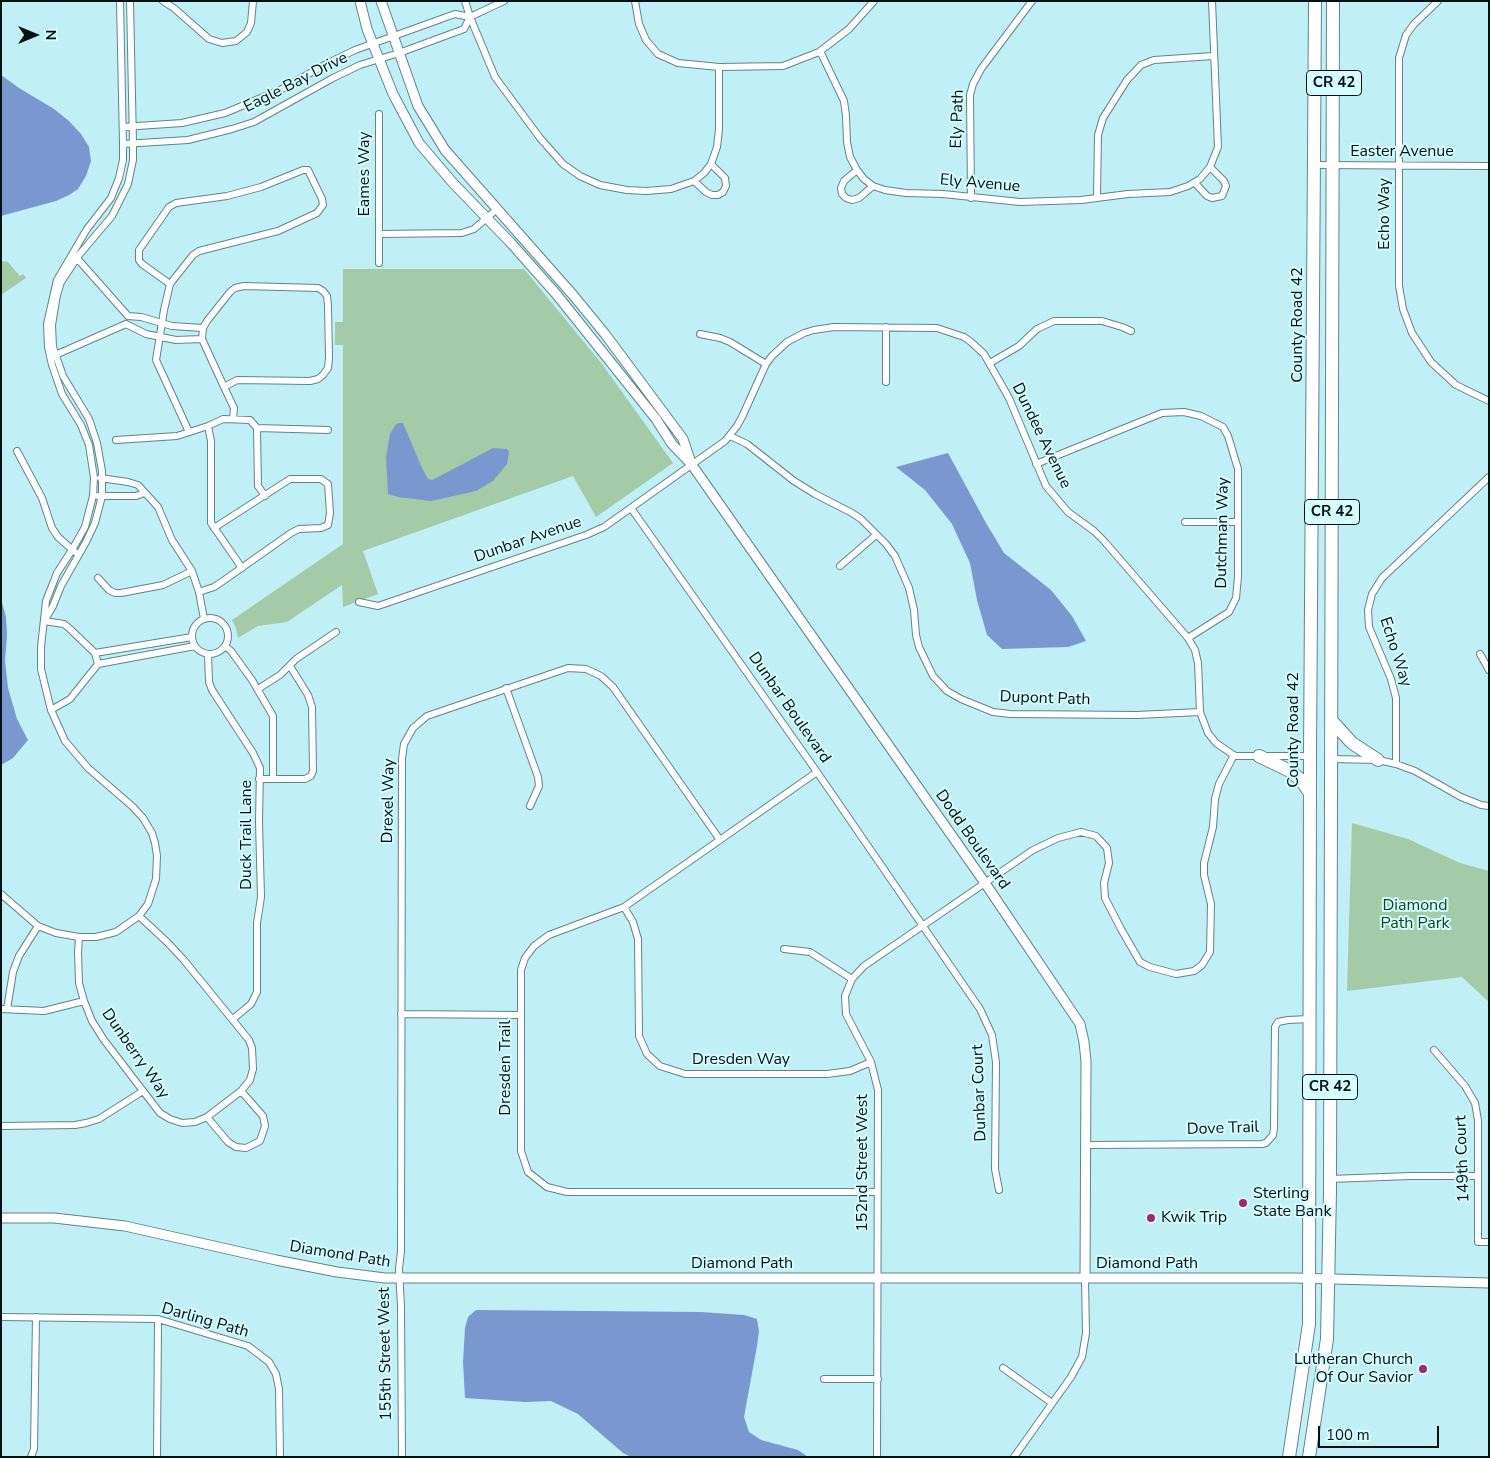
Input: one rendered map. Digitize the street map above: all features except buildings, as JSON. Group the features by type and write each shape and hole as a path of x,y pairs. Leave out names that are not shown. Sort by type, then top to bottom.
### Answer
{"highway":[{"name":"County Road 42","path":"1289,1457 1309,1324 1310,756 1315,1"},
{"name":"CR 42","path":"1310,1457 1327,1339 1330,1179 1333,1"},
{"path":"1331,720 1352,743 1378,760"},
{"path":"1311,728 1331,759"},
{"path":"1259,756 1290,771 1301,780 1310,794"},
{"path":"1310,756 1331,783"}],"street":[{"path":"75,256 87,229 111,198 119,178 123,160 120,1"},
{"path":"45,620 95,523 102,496 102,478 97,443 88,418 63,376 47,340 48,312 57,280 75,256 112,216 120,204 131,173 133,127 130,1"},
{"path":"163,1 209,39 222,44 236,41 247,32 251,23 253,1"},
{"path":"360,1 366,29 378,59 393,94 419,143 453,183 557,294 656,419 672,444 692,465"},
{"path":"381,1 418,106 445,150 573,294 682,439 692,465"},
{"path":"465,1 495,76 540,138 563,164 580,176 600,185 627,190 672,189 694,181 704,174 711,164 717,147 719,130 718,67"},
{"name":"Eagle Bay Drive","path":"123,127 182,122 226,113 280,90 328,62 355,50 456,14 470,17 504,1"},
{"path":"635,1 639,24 646,40 658,54 678,63 718,67 783,66 820,51 849,29 874,1"},
{"name":"Ely Path","path":"970,198 970,95 972,84 980,69 1032,1"},
{"path":"1097,198 1098,135 1103,118 1127,80 1141,65 1154,60 1213,56 1212,1"},
{"name":"Echo Way","path":"1438,1 1414,24 1406,35 1399,58 1399,286 1403,309 1412,333 1431,362 1456,385 1489,401"},
{"name":"Eagle Bay Drive","path":"123,144 188,140 245,125 286,106 333,78 378,59 399,54 464,29 470,17"},
{"name":"Ely Avenue","path":"820,51 844,101 846,142 850,157 856,170 873,186 906,193 1043,202 1170,192 1195,183 1210,167 1217,152 1218,122 1213,56"},
{"name":"Eames Way","path":"379,114 379,263"},
{"path":"694,181 712,195 718,195 723,192 726,186 725,178 711,164"},
{"name":"Easter Avenue","path":"1315,165 1489,166"},
{"path":"1195,183 1212,198 1222,196 1226,186 1224,181 1210,167"},
{"path":"170,284 146,268 139,260 138,255 147,237 169,206 176,203 227,196 261,186 303,170 308,170 322,198 323,205 317,213 278,231 199,251 192,255 170,284 156,360 190,432"},
{"path":"856,170 844,181 841,188 842,194 846,198 852,200 859,198 873,186"},
{"path":"111,198 120,204"},
{"name":"Eames Way","path":"379,234 456,234 474,229 497,210"},
{"path":"75,256 128,316 141,317 172,326 203,328"},
{"path":"224,387 237,380 310,381 318,379 323,375 328,368 327,296 323,291 318,288 244,286 235,288 221,302 203,328 202,339 224,387 234,408 233,419"},
{"path":"126,324 128,316"},
{"path":"990,363 1019,346 1037,329 1054,321 1102,321 1131,331"},
{"path":"53,356 126,324"},
{"path":"126,324 136,330 160,337 176,340 202,339"},
{"path":"886,327 886,382"},
{"name":"Dundee Avenue","path":"692,465 730,436 742,417 766,364 787,342 804,333 834,328 928,327 947,330 972,342 990,363 1008,398 1046,486 1068,512 1094,531 1104,541 1188,638 1195,650 1198,662 1200,712 1208,733 1216,743 1234,755"},
{"path":"700,334 730,342 766,364"},
{"path":"1,894 38,926 56,933 79,937 96,937 116,932 139,916 148,904 156,879 156,843 152,834 143,818 133,807 88,768 65,741 51,710 41,669 41,647 46,601 57,573 85,527 93,496 94,478 89,445 80,423 62,394 53,356"},
{"name":"Dutchman Way","path":"1036,464 1162,413 1184,412 1201,416 1223,427 1228,436 1238,469 1238,577 1236,598 1229,612 1188,638"},
{"path":"80,423 88,418"},
{"path":"116,440 164,438 190,432 223,419 250,420 257,428 258,486 266,496"},
{"path":"208,426 211,442 211,523 242,568"},
{"path":"257,428 328,430"},
{"name":"Dupont Path","path":"730,436 747,444 794,481 861,519 895,556 903,574 914,610 919,647 933,676 947,691 961,699 994,712 1010,714 1200,712"},
{"path":"17,451 42,498 52,528 58,537 79,555"},
{"name":"Dunbar Avenue","path":"359,602 378,606 577,539 604,527 692,465"},
{"name":"Dodd Boulevard","path":"692,465 985,883 1080,1024 1086,1061 1086,1279"},
{"path":"94,478 138,485 158,507 169,535 192,570 199,592 204,619"},
{"name":"Echo Way","path":"1396,764 1396,698 1391,679 1369,627 1368,610 1372,594 1382,578 1489,478"},
{"path":"199,592 214,587 291,533 299,529 325,527 330,522 330,492 328,484 321,479 290,480 214,528"},
{"path":"93,496 136,496 144,493"},
{"name":"Dunbar Boulevard","path":"632,508 924,925"},
{"path":"1185,522 1237,522"},
{"path":"840,566 876,535"},
{"path":"98,578 109,590 121,593 164,585 192,570"},
{"path":"204,619 215,619 226,627 228,634 225,646 218,653 208,654 198,650 195,646 192,637 194,628 204,619"},
{"path":"45,620 64,624 95,653 98,664"},
{"path":"258,689 280,675 296,658 336,632"},
{"path":"95,653 192,637"},
{"path":"51,710 70,699 98,664 195,646"},
{"path":"225,646 231,651 258,689 273,716 273,778"},
{"name":"Duck Trail Lane","path":"208,654 209,682 212,690 260,768 261,897 257,923 257,992 252,1004 233,1020"},
{"path":"1480,654 1489,670"},
{"path":"259,779 306,779 311,776 314,765 312,707 308,695 290,666"},
{"name":"Drexel Way","path":"401,1251 402,758 404,744 413,728 428,716 506,688 568,668 586,669 601,676 613,687 720,840"},
{"path":"506,688 538,777 539,786 530,806"},
{"path":"784,949 810,952 852,979 864,966 1045,843 1074,832 1089,833 1096,836 1106,848 1109,863 1104,883 1105,898 1140,962 1150,967 1176,974 1194,971 1202,965 1210,952 1212,909 1204,875 1204,863 1213,827 1215,799 1219,784 1234,755 1310,756"},
{"path":"1331,759 1378,760 1396,764 1415,771 1461,797 1489,806"},
{"name":"Dresden Trail","path":"817,772 624,907 549,935 534,946 525,958 521,970 521,1151 528,1172 547,1187 567,1192 877,1192"},
{"name":"Dresden Way","path":"624,907 634,922 638,938 639,1036 647,1054 660,1066 685,1074 827,1074 850,1070 872,1062"},
{"name":"Dunberry Way","path":"79,937 79,983 92,1021 104,1040 160,1113 182,1123 195,1122 207,1117 241,1091 250,1080 254,1059 249,1040 172,948 139,916"},
{"name":"Dunbar Court","path":"924,925 980,1009 992,1035 996,1062 996,1169 999,1190"},
{"path":"38,926 27,942 16,964 4,1009 44,1011 84,1002"},
{"name":"152nd Street West","path":"852,979 845,996 846,1014 872,1062 878,1090 877,1457"},
{"path":"401,1014 520,1014"},
{"name":"Dove Trail","path":"1086,1145 1266,1143 1273,1135 1274,1128 1275,1027 1278,1022 1309,1019"},
{"name":"149th Court","path":"1434,1050 1465,1086 1474,1103 1478,1120 1478,1242 1489,1242"},
{"path":"1,1126 74,1125 86,1123 99,1119 143,1091"},
{"path":"207,1117 228,1142 236,1147 246,1148 260,1141 265,1126 263,1116 241,1091"},
{"path":"1330,1179 1478,1176"},
{"name":"Diamond Path","path":"1,1218 54,1218 124,1226 328,1271 400,1279 1309,1278 1489,1283"},
{"name":"155th Street West","path":"401,1251 402,1457"},
{"path":"1014,1457 1071,1378 1082,1356 1086,1333 1086,1279"},
{"name":"Darling Path","path":"1,1317 158,1319 248,1346 269,1362 276,1374 279,1389 280,1457"},
{"path":"31,1457 34,1449 36,1317"},
{"path":"157,1457 158,1319"},
{"path":"1003,1368 1052,1403"},
{"path":"824,1379 878,1379"}],"green space":[{"path":"1,261 8,262 20,276 23,274 26,278 1,295"},
{"path":"343,269 524,269 602,364 673,463 596,517 573,476 363,551 378,594 343,607 342,585 287,622 258,626 238,638 232,620 343,544 343,345 335,345 335,322 343,322"},
{"name":"Diamond Path Park","path":"1352,823 1408,839 1460,863 1489,871 1489,1002 1462,977 1347,991"}],"water":[{"path":"1,75 54,109 69,121 81,134 89,147 91,161 86,176 78,189 69,195 56,201 1,216"},
{"path":"403,423 428,479 432,480 493,448 507,449 509,452 507,464 493,481 476,491 431,501 388,494 386,457 390,434 396,424"},
{"path":"948,453 1004,553 1051,590 1072,616 1086,641 1068,647 1002,649 987,635 977,600 970,563 952,524 925,490 896,467"},
{"path":"1,599 6,617 5,661 8,688 17,719 28,740 13,758 1,765"},
{"path":"476,1310 701,1312 744,1315 757,1319 759,1331 744,1417 749,1432 761,1440 798,1450 808,1457 631,1457 623,1453 578,1414 551,1401 525,1402 465,1398 463,1362 465,1328 468,1317"}],"place":[{"name":"Sterling State Bank","path":"1243,1203"},
{"name":"Kwik Trip","path":"1151,1218"},
{"name":"Lutheran Church Of Our Savior","path":"1423,1369"}]}
